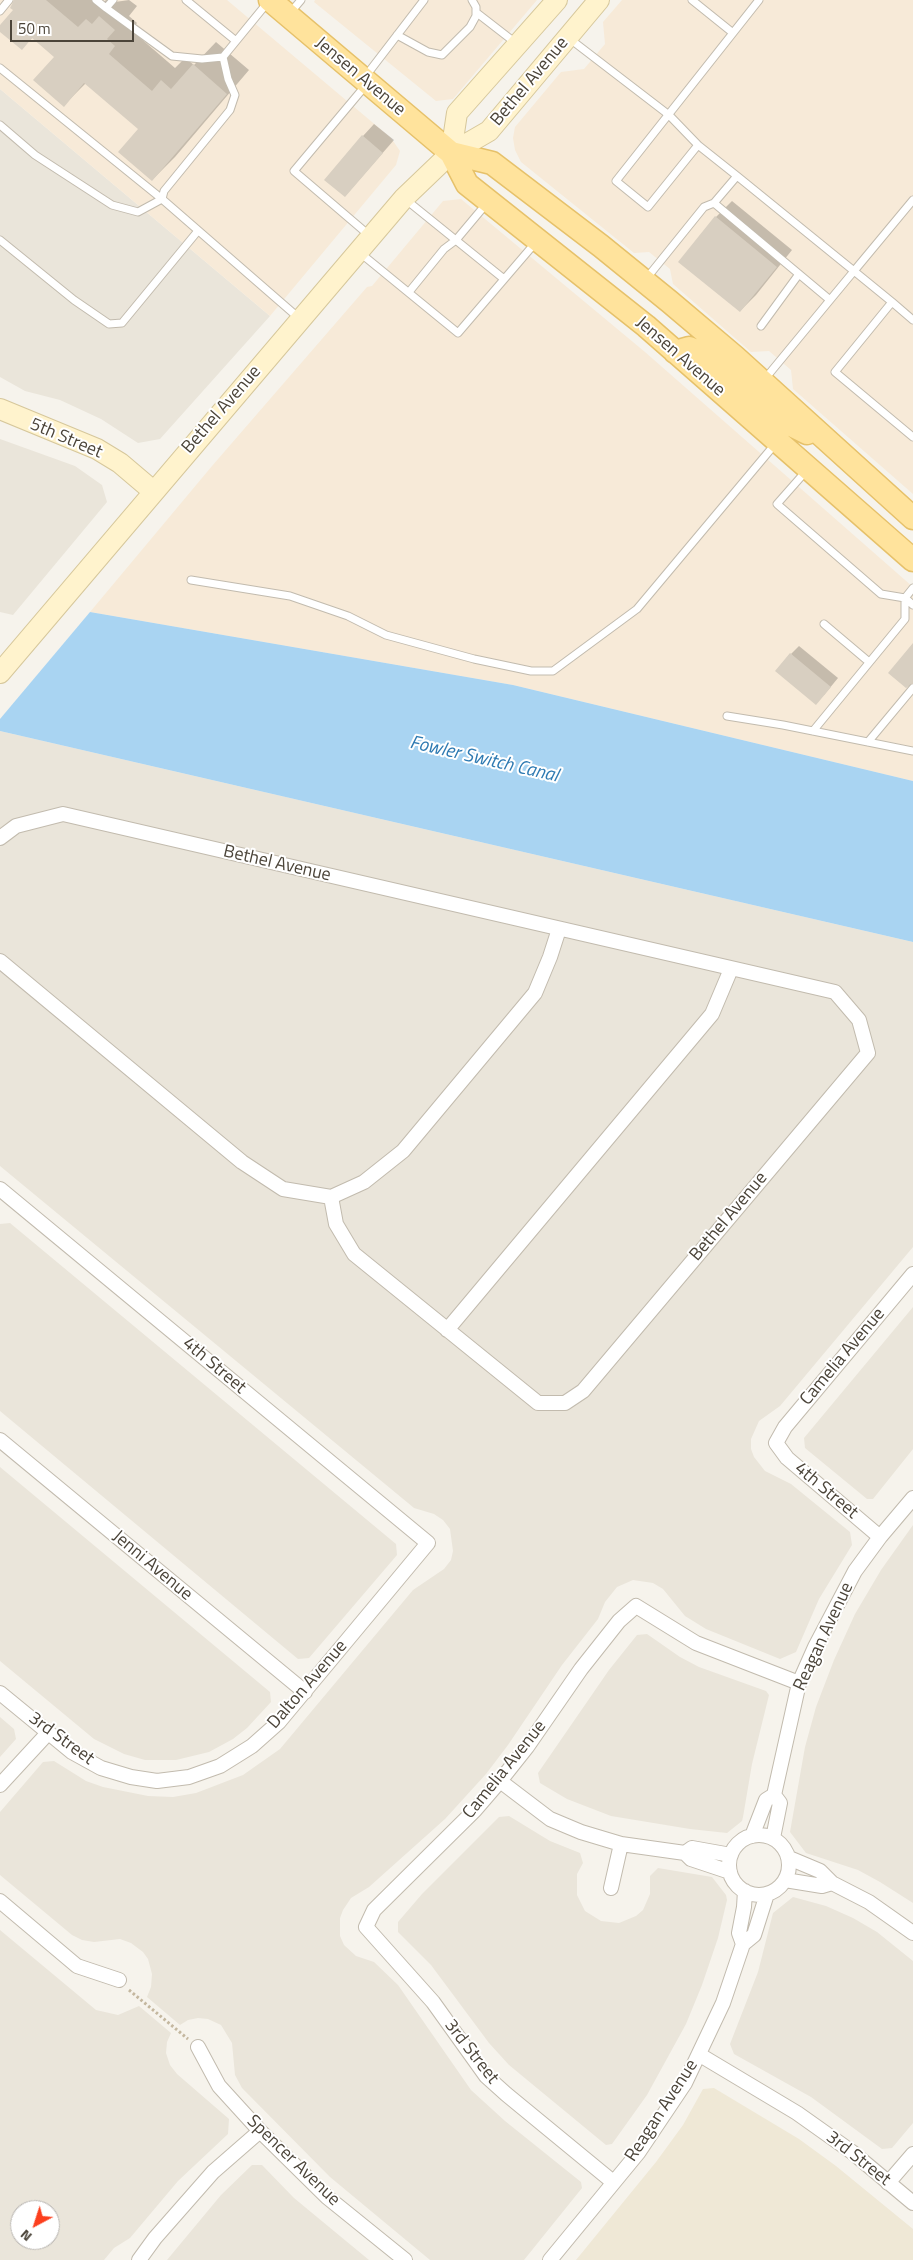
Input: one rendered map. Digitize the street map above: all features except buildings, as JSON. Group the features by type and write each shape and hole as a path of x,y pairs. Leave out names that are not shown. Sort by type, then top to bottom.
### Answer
{"main road":[{"name":"Jensen Avenue","path":"270,0 295,8 366,82 451,153 467,184 646,326 913,560"},
{"name":"Bethel Avenue","path":"451,153 457,113 557,0"},
{"name":"Bethel Avenue","path":"0,673 404,198 451,153 489,131 599,0"},
{"name":"Jensen Avenue","path":"451,153 492,163 644,281 762,382 913,518"},
{"path":"676,352 689,348 698,352 777,418 801,431 826,441"},
{"name":"5th Street","path":"0,410 97,449 120,463 153,491"},
{"path":"809,468 824,466 839,475 897,527 913,538"}],"street":[{"name":"Bethel Avenue","path":"0,838 16,826 63,814 835,992 859,1020 868,1053 583,1391 565,1403 538,1403 354,1254 336,1224 332,1197"},
{"path":"0,961 242,1162 283,1189 332,1197 364,1182 403,1150 416,1136 535,994 559,929"},
{"path":"447,1330 712,1014 731,969"},
{"name":"4th Street","path":"0,1189 428,1543"},
{"name":"Camelia Avenue","path":"776,1443 785,1427 913,1274"},
{"name":"Jenni Avenue","path":"0,1440 305,1692"},
{"name":"4th Street","path":"776,1443 787,1458 880,1537"},
{"name":"Reagan Avenue","path":"752,1836 766,1800 774,1795 800,1683 846,1588 880,1537 913,1498"},
{"name":"Dalton Avenue","path":"157,1780 189,1777 220,1766 258,1740 279,1722 428,1543"},
{"name":"Camelia Avenue","path":"366,1927 374,1910 475,1810 500,1781 527,1747 581,1669 619,1621 636,1606 704,1646 800,1683"},
{"name":"3rd Street","path":"0,1693 72,1752 101,1768 131,1777 157,1780"},
{"path":"0,1785 48,1733"},
{"path":"500,1781 550,1819 581,1832 621,1844 685,1853 691,1859 730,1872"},
{"name":"Reagan Avenue","path":"773,1838 780,1804 774,1795"},
{"path":"763,1835 773,1838 785,1850 789,1858 789,1868 785,1880 775,1890 767,1894 758,1895 744,1891 736,1884 730,1872 731,1855 739,1842 752,1836 763,1835"},
{"path":"611,1888 621,1844"},
{"path":"685,1853 692,1848 731,1855"},
{"path":"789,1858 820,1871 832,1883 869,1902 913,1933"},
{"path":"785,1880 822,1886 832,1883"},
{"name":"Reagan Avenue","path":"744,1891 744,1907 738,1933 744,1944"},
{"name":"Reagan Avenue","path":"550,2260 613,2182 660,2120 685,2083 700,2055 723,2003 744,1944 754,1935 767,1894"},
{"path":"0,1901 77,1966 119,1980"},
{"name":"3rd Street","path":"366,1927 433,2002 486,2076 613,2182"},
{"name":"Spencer Avenue","path":"198,2047 220,2086 260,2131 327,2197 405,2260"},
{"name":"3rd Street","path":"700,2055 797,2113 852,2152 913,2203"},
{"path":"139,2260 155,2238 213,2172 260,2131"},
{"path":"888,2183 913,2154"}],"lane":[{"path":"0,10 9,0"},
{"path":"96,0 172,56 202,59 223,57 270,0"},
{"path":"106,8 113,0"},
{"path":"186,0 236,41"},
{"path":"424,0 397,35 366,82 294,170 408,292 458,332 538,240"},
{"path":"397,35 428,52 442,55 470,27 476,13 476,7 472,0"},
{"path":"692,0 733,33"},
{"path":"698,145 648,206 616,181 758,0"},
{"path":"476,13 517,44"},
{"path":"567,37 669,115 698,145 913,320"},
{"path":"0,125 35,155 112,205 138,212 162,199 164,190 230,110 235,96 223,57"},
{"path":"0,68 162,199 300,319"},
{"path":"644,281 704,207 714,203 737,176"},
{"path":"404,198 504,279"},
{"path":"762,382 913,200"},
{"path":"408,292 444,249 456,240 489,201"},
{"path":"714,203 830,300"},
{"path":"0,240 74,300 109,324 116,324 122,323 198,232"},
{"path":"761,326 799,274"},
{"path":"892,302 835,372 913,437"},
{"path":"191,580 290,596 348,616 386,635 474,659 531,671 552,671 636,609 778,441"},
{"path":"809,468 777,504 882,594 905,598 913,605"},
{"path":"813,731 905,619 905,598 913,588"},
{"path":"824,624 869,662"},
{"path":"868,742 913,688"},
{"path":"727,716 913,751"}],"path":[{"path":"119,1980 198,2047"}],"shaded area":[{"path":"0,0 227,0 391,138 400,151 396,165 270,316 0,89"},
{"path":"315,0 537,0 453,99 436,101 314,2"},
{"path":"622,0 913,0 913,494 793,389 791,370 769,351 751,352 673,284 670,269 649,252 634,253 521,162 515,150 513,138 515,127 561,72 584,69 605,44 603,22"},
{"path":"0,89 270,316 160,439 138,443 101,419 60,400 25,391 0,377"},
{"path":"461,199 645,352 913,587 913,781 513,685 90,612 212,466 367,287 372,286 443,201"},
{"path":"0,439 75,466 102,485 107,502 13,615 0,612"},
{"path":"0,731 913,942 913,1247 780,1406 759,1421 751,1439 751,1449 754,1457 765,1471 791,1484 850,1532 852,1545 819,1599 796,1652 780,1659 706,1629 685,1616 663,1589 653,1583 633,1580 617,1587 605,1602 598,1619 562,1665 486,1774 445,1819 369,1887 351,1898 340,1918 340,1936 344,1945 356,1956 374,1962 398,1985 471,2090 505,2121 581,2182 582,2188 524,2260 430,2260 330,2177 242,2088 235,2075 232,2043 221,2025 208,2019 198,2018 188,2020 180,2025 147,1997 151,1987 152,1974 148,1959 143,1952 131,1943 120,1939 94,1942 82,1940 72,1935 0,1875 0,1812 43,1762 54,1761 86,1781 103,1787 148,1796 173,1797 196,1793 243,1775 280,1749 413,1590 444,1569 451,1560 453,1551 450,1529 443,1520 434,1514 414,1508 0,1166"},
{"path":"10,1223 396,1544 397,1555 309,1658 298,1659 0,1411 0,1224"},
{"path":"913,1307 913,1449 873,1499 867,1499 805,1448 804,1438"},
{"path":"0,1467 270,1692 271,1702 247,1728 233,1739 209,1752 176,1760 145,1760 124,1754 94,1739 0,1661"},
{"path":"913,1525 913,1903 858,1870 806,1853 790,1832 805,1747 816,1707 834,1660 855,1614 881,1570"},
{"path":"647,1634 680,1657 699,1667 766,1691 769,1695 752,1764 742,1821 727,1833 611,1816 567,1799 540,1783 538,1773 609,1670 637,1635"},
{"path":"0,1717 14,1729 16,1739 0,1757"},
{"path":"509,1816 550,1841 580,1853 583,1863 577,1874 577,1895 585,1911 601,1921 619,1923 636,1916 643,1910 650,1894 650,1876 658,1868 712,1877 726,1895 727,1900 718,1938 686,2024 647,2095 612,2144 606,2145 509,2065 489,2043 431,1965 398,1932 398,1922 422,1894 499,1817"},
{"path":"793,1897 826,1906 853,1918 877,1932 913,1961 913,2123 892,2148 882,2149 811,2097 734,2054 730,2044 758,1972 773,1913"},
{"path":"0,1930 96,2010 118,2015 139,2006 171,2033 167,2042 166,2053 170,2065 177,2074 229,2119 228,2134 178,2181 130,2238 114,2248 104,2260 0,2260"},
{"path":"714,2088 799,2139 836,2166 913,2229 913,2260 576,2260 656,2162 683,2125 703,2089"},
{"path":"252,2165 262,2165 294,2198 369,2260 167,2260 221,2195"}],"water":[{"name":"Fowler Switch Canal","path":"90,612 513,685 913,781 913,942 0,731 0,719"}]}
